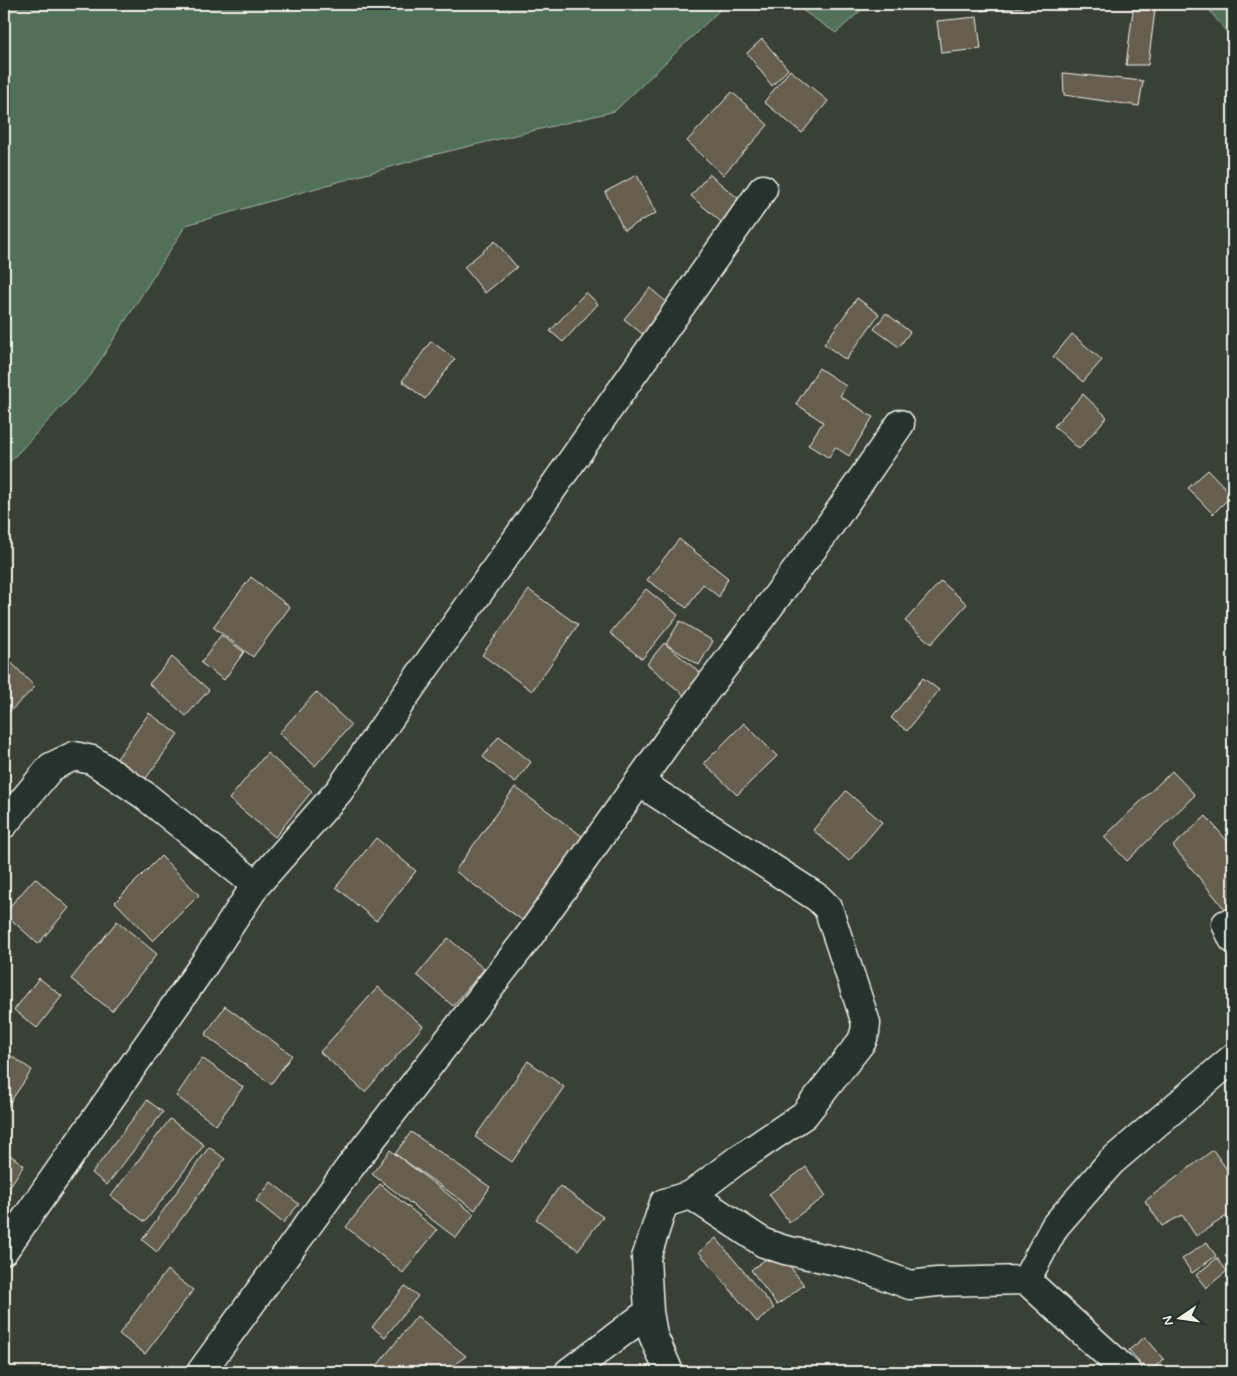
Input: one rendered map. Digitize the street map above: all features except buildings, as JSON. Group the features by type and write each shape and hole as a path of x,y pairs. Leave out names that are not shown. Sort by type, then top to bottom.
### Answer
{"street":[{"path":"4,1250 205,963 256,885 339,791 763,189"},
{"path":"201,1372 350,1167 530,935 673,734 823,535 900,424"},
{"path":"4,824 51,767 74,756 92,760 144,795 256,885"},
{"path":"639,782 818,898 828,908 866,1023 862,1041 804,1115 736,1161 691,1195 664,1203 646,1258 649,1312 653,1335 668,1372"},
{"path":"1026,1280 1055,1226 1111,1162 1233,1058"},
{"path":"691,1195 764,1243 785,1250 856,1264 910,1285 937,1282 1026,1280 1127,1372"},
{"path":"569,1372 649,1312"}],"green space":[{"path":"4,4 726,4 615,111 429,156 186,225 91,375 4,468"},
{"path":"793,4 868,4 836,33"},
{"path":"1205,4 1233,4 1233,41"}]}
